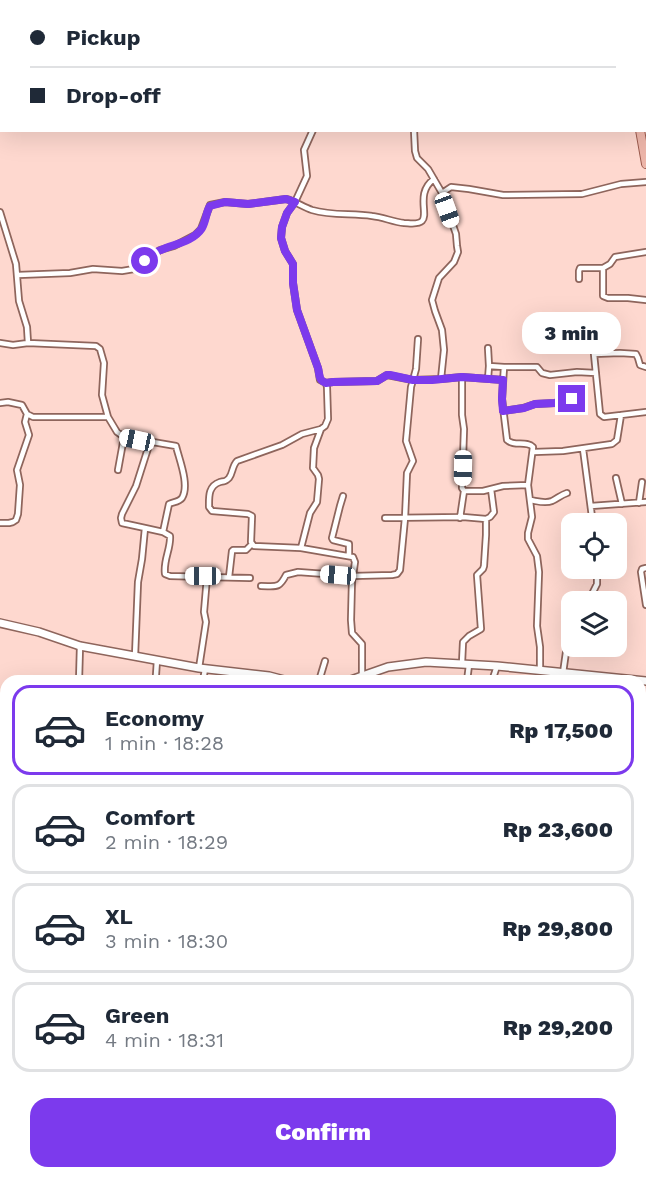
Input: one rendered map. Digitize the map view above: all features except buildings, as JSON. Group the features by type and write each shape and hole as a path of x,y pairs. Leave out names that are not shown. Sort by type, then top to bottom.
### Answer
{"main road":[{"path":"640,132 646,164"}],"street":[{"path":"312,132 304,150 307,176 295,202 287,213 281,238 285,251 293,264 293,283 300,319 318,368 320,380 326,383 377,381 387,375 413,380 462,377 503,380"},
{"path":"414,132 417,158 428,169 442,193 456,234 458,252 454,262 439,279 432,300 442,330 444,350 441,379"},
{"path":"18,275 70,273 93,269 128,271 160,250 195,236 201,229 210,206 225,202 248,204 286,199 311,210 332,214 372,216 397,223 414,224 423,221 425,190 427,184 434,179"},
{"path":"442,193 451,187 503,195 582,194 621,184 646,182"},
{"path":"0,212 14,256 18,275 19,301 27,327 28,344"},
{"path":"579,279 580,268 603,268 615,257 646,252"},
{"path":"603,268 603,296 646,300"},
{"path":"261,586 280,585 288,573 385,576 397,574 400,570 407,473 413,461 407,447 406,432 411,387 416,369 418,339"},
{"path":"0,343 96,346 100,349 104,363 102,395 108,417 117,432 124,437 176,446 184,488 182,498 169,504 163,532"},
{"path":"488,348 488,379"},
{"path":"646,367 640,364 636,354 593,354 600,414 604,417 646,412"},
{"path":"489,366 537,367 542,373 550,375 577,372 596,373"},
{"path":"504,367 502,399 507,440 534,447 528,484 532,512 528,539 536,552 539,572 537,626 540,670"},
{"path":"460,518 464,491 462,488 464,429 462,377"},
{"path":"229,577 232,551 246,550 252,544 252,516 210,510 208,507 212,487 230,477 233,465 237,461 325,426 328,419 326,383"},
{"path":"503,411 577,398"},
{"path":"0,403 22,405 27,414 33,417 108,417"},
{"path":"0,523 13,522 18,514 20,485 17,470 29,435 27,414"},
{"path":"534,452 563,452 615,442 619,434 621,415"},
{"path":"301,548 310,513 317,502 318,475 313,468 313,461 314,448 321,429"},
{"path":"118,470 124,437"},
{"path":"150,442 136,486 121,518 122,523 163,532 170,536 164,570 170,576 250,578"},
{"path":"584,449 592,513"},
{"path":"616,478 622,504"},
{"path":"639,503 642,482"},
{"path":"464,491 483,491 503,486 528,484"},
{"path":"385,518 486,519 494,512 491,489"},
{"path":"530,500 550,502 567,493"},
{"path":"343,496 333,538 335,541 349,544 349,556"},
{"path":"591,506 646,502"},
{"path":"467,675 464,642 481,629 477,575 484,566 486,519"},
{"path":"135,656 138,582 145,528"},
{"path":"252,544 254,546 301,548 355,559 351,584 351,626 354,637 362,644 362,675 388,667 426,662 497,666 570,675"},
{"path":"646,568 641,572 646,605"},
{"path":"202,675 207,577"},
{"path":"0,622 80,646 234,675"},
{"path":"79,675 80,646"},
{"path":"563,673 565,657"},
{"path":"156,675 157,660"},
{"path":"322,675 325,661"},
{"path":"494,675 497,666"}],"route":[{"path":"145,261 160,250 195,236 201,229 207,210 216,203 248,204 291,200 295,202 287,213 282,227 282,245 293,264 297,310 321,381 326,383 377,381 387,375 413,380 462,377 503,380 503,411 572,399"}]}
